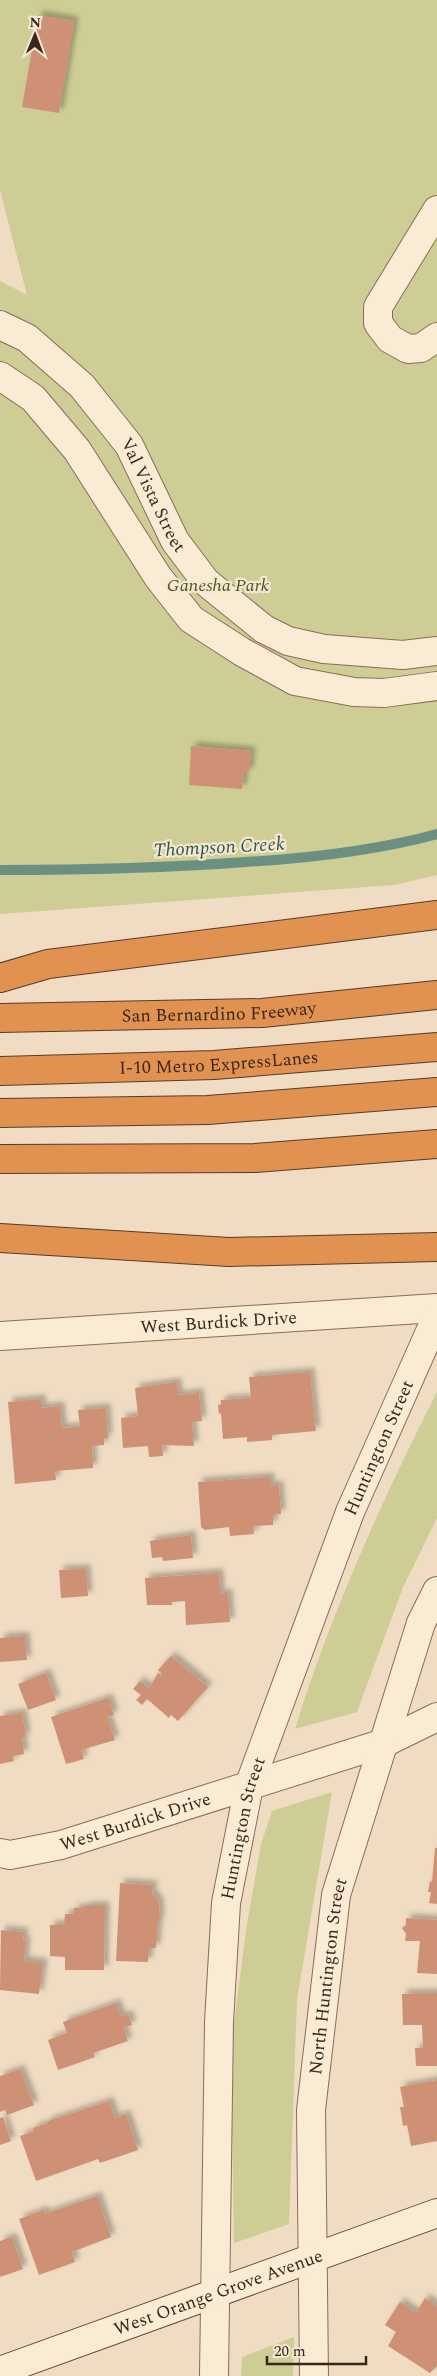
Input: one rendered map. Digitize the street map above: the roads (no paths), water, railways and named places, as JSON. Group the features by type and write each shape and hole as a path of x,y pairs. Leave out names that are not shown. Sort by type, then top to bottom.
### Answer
{"highway":[{"path":"0,978 48,964 437,915"},
{"name":"San Bernardino Freeway","path":"0,1018 262,1013 437,995"},
{"name":"I-10 Metro ExpressLanes","path":"0,1071 214,1064 437,1046"},
{"path":"0,1113 208,1110 437,1092"},
{"path":"0,1159 255,1158 437,1144"},
{"path":"0,1238 229,1252 437,1248"}],"street":[{"path":"437,210 378,307 378,323 390,339 408,349 421,348 437,337"},
{"name":"Val Vista Street","path":"0,325 27,338 82,386 129,445 175,541 206,582 264,629 288,641 324,648 403,655 437,651"},
{"path":"33,398 62,369"},
{"name":"Val Vista Street","path":"0,376 33,398 77,450 158,577 191,619 242,652 296,681 354,692 384,693 437,686"},
{"name":"West Burdick Drive","path":"0,1336 437,1308"},
{"name":"Huntington Street","path":"214,2376 219,2022 226,1903 249,1786 350,1512 437,1316"},
{"name":"North Huntington Street","path":"314,2376 311,2110 336,1895 421,1623 437,1591"},
{"name":"West Burdick Drive","path":"0,1853 10,1855 61,1845 384,1743 437,1716"},
{"name":"West Orange Grove Avenue","path":"0,2371 437,2213"}],"waterway":[{"name":"Thompson Creek","path":"0,870 154,867 270,860 366,849 437,834"}],"park label":[{"name":"Ganesha Park","path":"218,585"}]}
